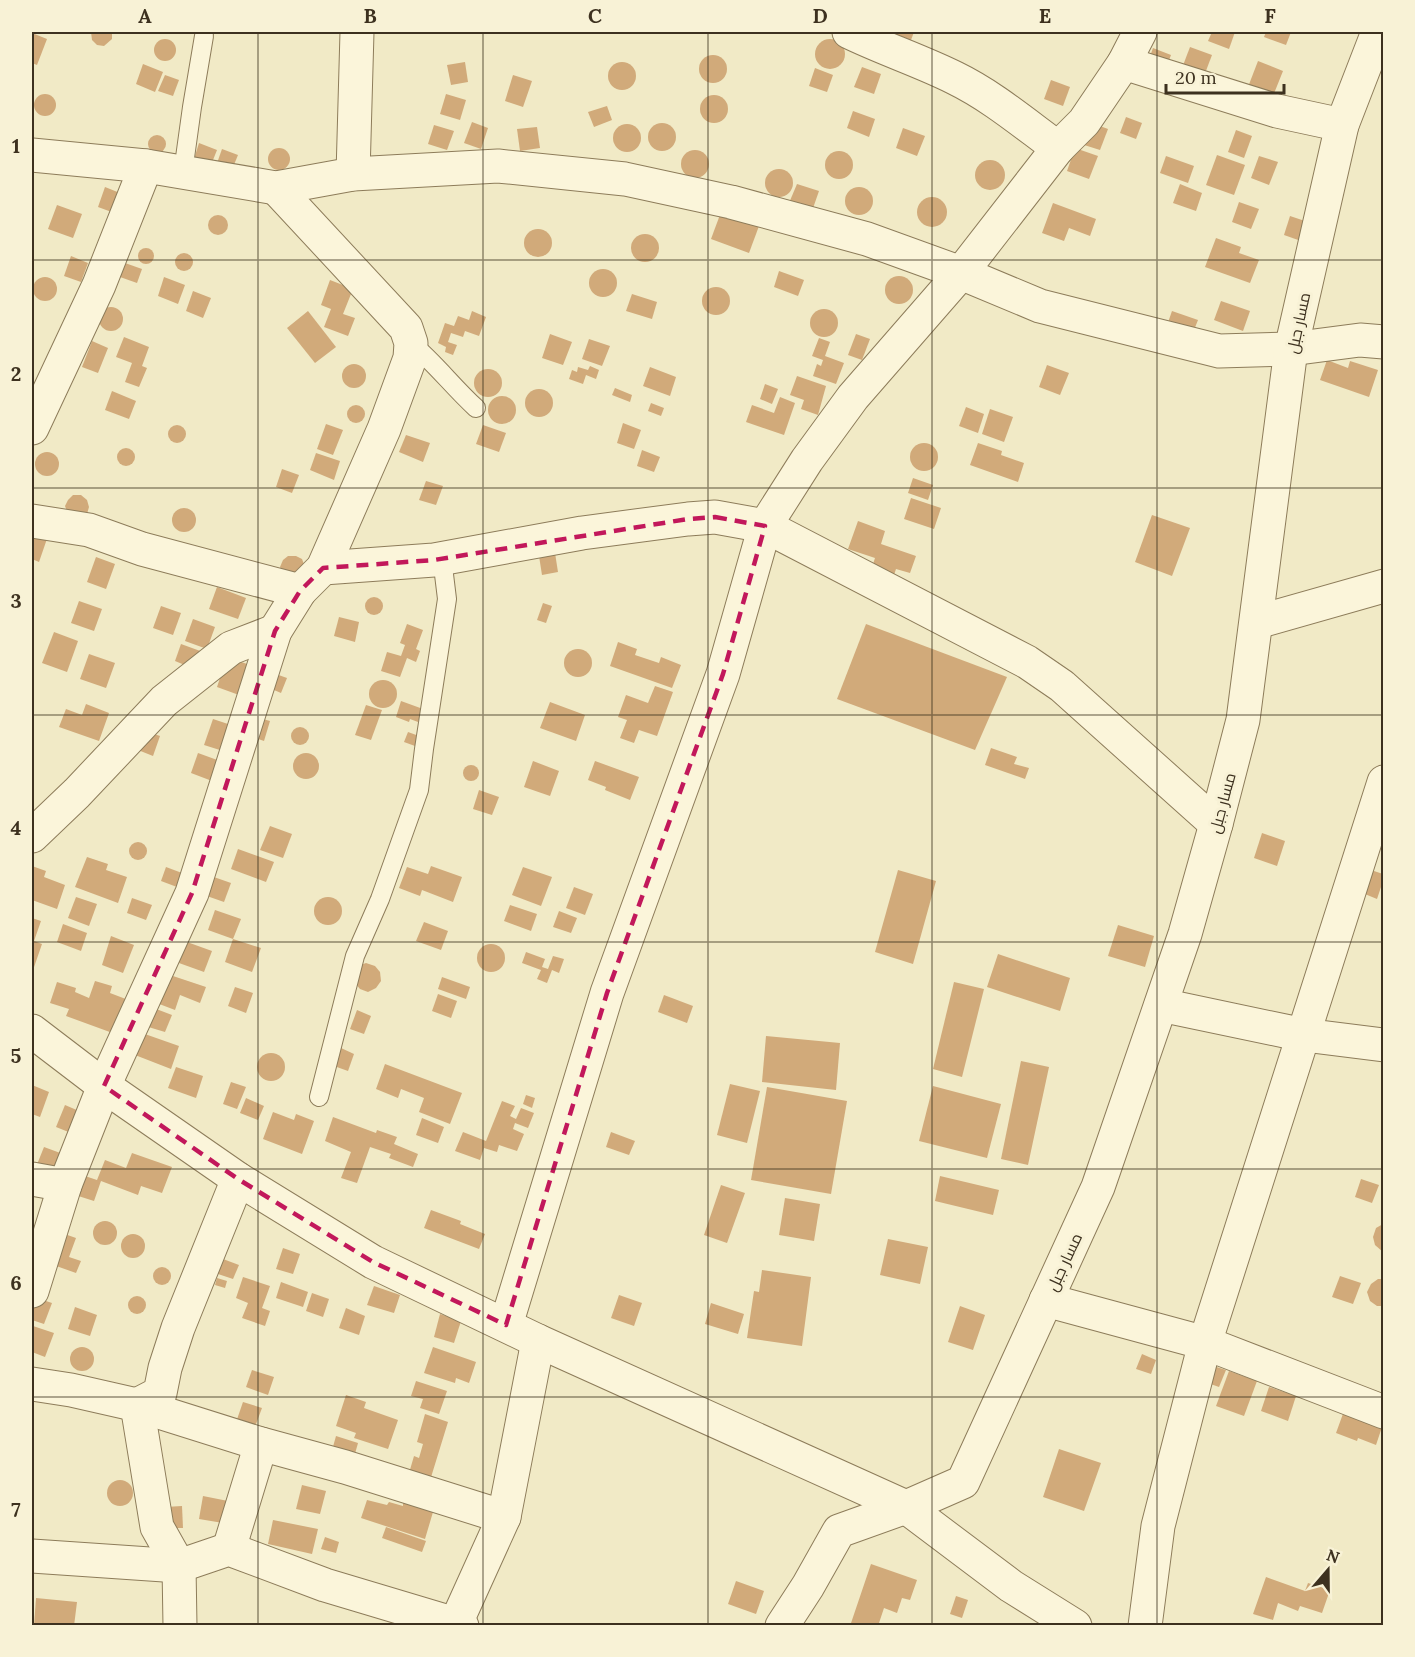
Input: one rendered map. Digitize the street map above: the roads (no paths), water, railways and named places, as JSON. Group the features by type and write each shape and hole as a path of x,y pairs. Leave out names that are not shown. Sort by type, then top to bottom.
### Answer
{"street":[{"path":"353,174 357,32"},
{"path":"849,32 956,79 1000,106 1058,148"},
{"path":"506,1325 607,993 723,674 765,526 807,460 853,398 961,273 1058,148 1084,122 1124,63 1140,32"},
{"name":"مسار جبل","path":"782,1626 839,1531 906,1507 963,1482 1098,1187 1185,934 1243,720 1291,349 1342,125 1378,32"},
{"path":"1124,63 1277,111 1342,125"},
{"path":"32,155 146,166 276,188 353,174 498,166 626,179 731,202 867,239 961,273 1040,306 1219,351 1291,349 1360,340 1383,342"},
{"path":"32,428 99,285 146,166"},
{"path":"32,1291 65,1185 104,1086 192,893 275,631 300,591 323,568 384,429 410,358 411,344 406,328 276,188"},
{"path":"323,568 442,558 582,533 687,519 715,517 765,526 1027,662 1062,686 1216,824"},
{"path":"32,521 89,530 142,549 300,591"},
{"path":"1257,622 1383,586"},
{"path":"32,836 77,793 164,701 231,648 275,631"},
{"path":"1145,1626 1158,1526 1205,1343 1383,782"},
{"path":"1161,1005 1304,1035 1383,1045"},
{"path":"32,1031 104,1086 238,1179 373,1262 538,1341 906,1507 1011,1586 1075,1626"},
{"path":"32,1179 65,1185"},
{"path":"137,1405 160,1394 165,1368 178,1328 238,1179"},
{"path":"1046,1299 1205,1343 1383,1412"},
{"path":"32,1556 179,1566 229,1549 325,1586 459,1624 504,1517 538,1341"},
{"path":"32,1384 137,1405 504,1517"},
{"path":"137,1405 157,1527 179,1566 180,1626"},
{"path":"229,1549 261,1444"}],"lane":[{"path":"183,172 204,36"},
{"path":"411,344 427,356 458,392 476,408"},
{"path":"319,1097 356,957 380,899 419,790 447,599 442,558"}]}
